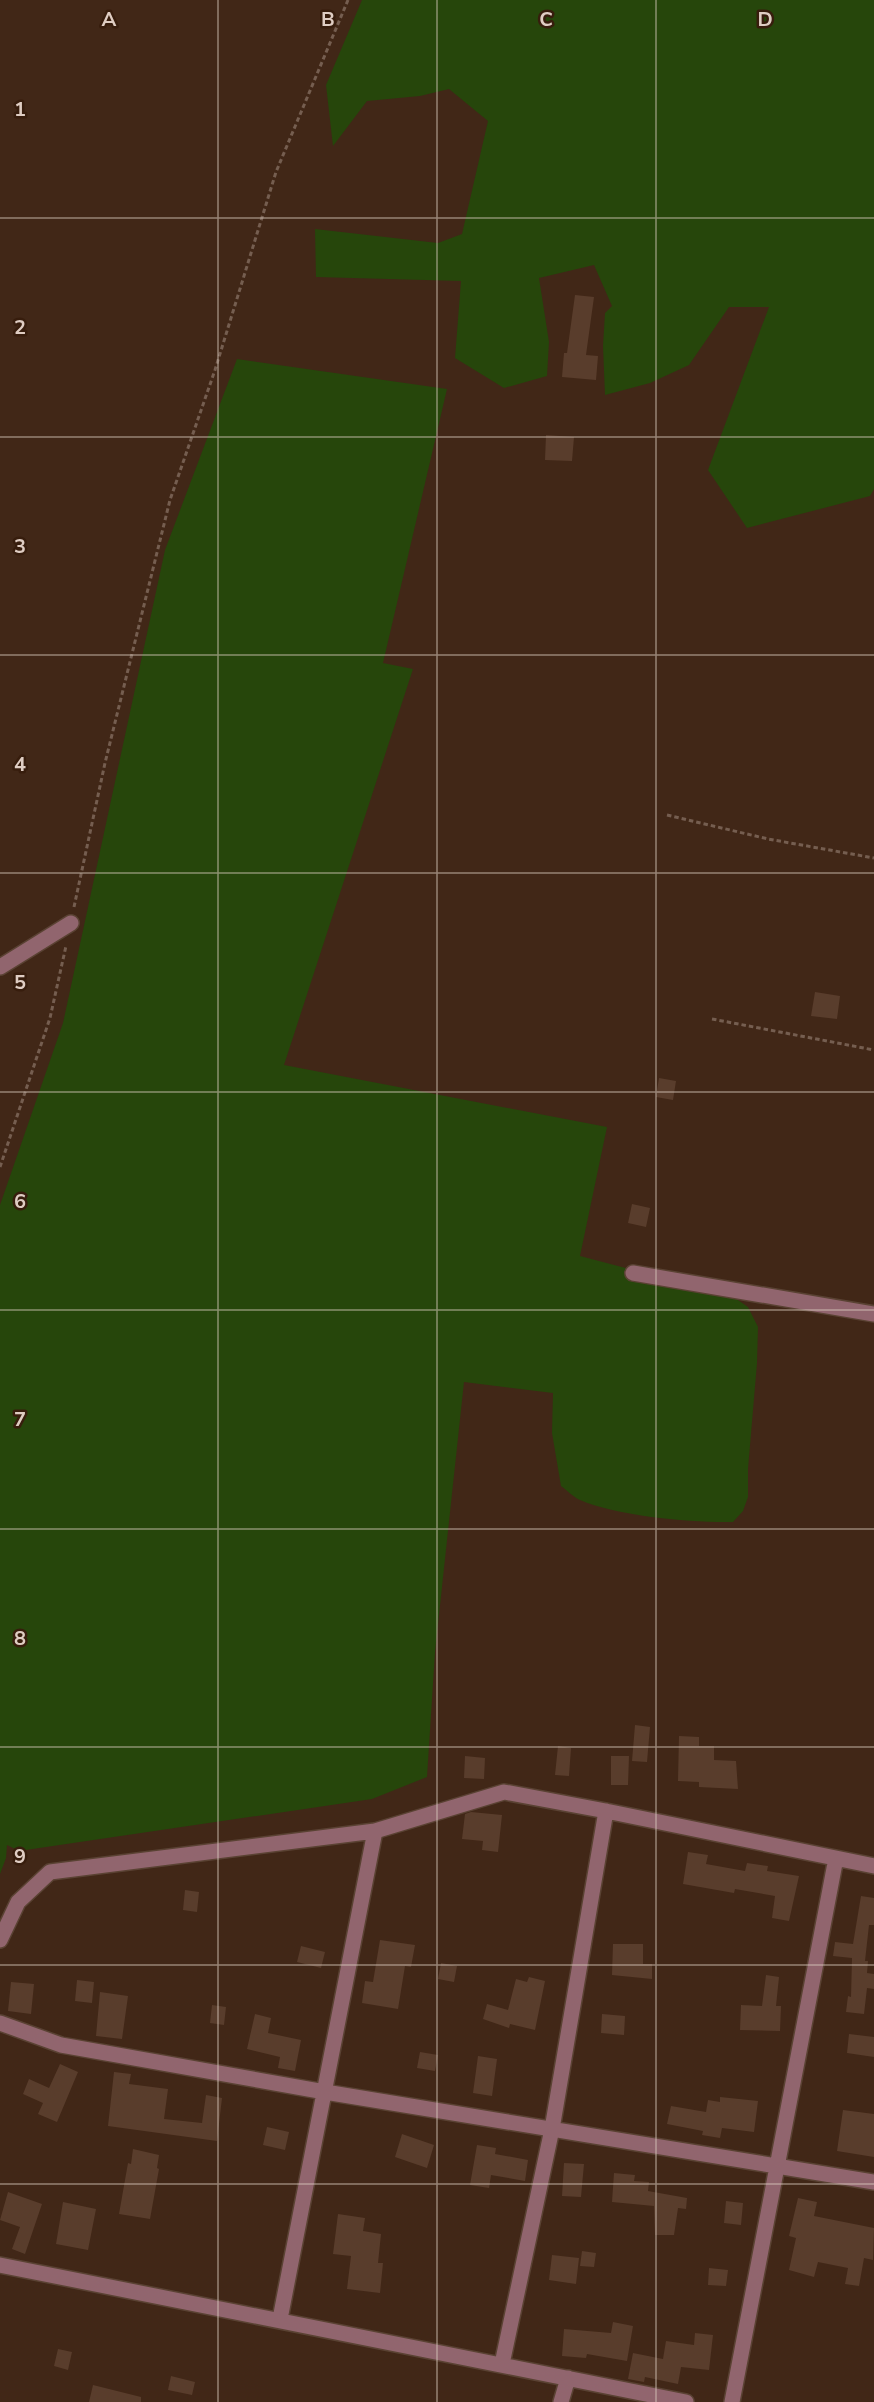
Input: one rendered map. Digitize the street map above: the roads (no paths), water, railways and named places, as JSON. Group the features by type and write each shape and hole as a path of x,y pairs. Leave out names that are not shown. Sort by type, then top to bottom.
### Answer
{"street":[{"path":"0,967 70,923"},
{"path":"633,1273 874,1314"},
{"path":"0,1940 18,1902 50,1872 375,1831 504,1792 606,1810 874,1866"},
{"path":"502,2364 552,2129 606,1810"},
{"path":"280,2319 375,1831"},
{"path":"732,2402 836,1858"},
{"path":"0,2023 61,2045 325,2092 874,2182"},
{"path":"0,2265 280,2319 686,2402"},
{"path":"561,2402 568,2378"}]}
